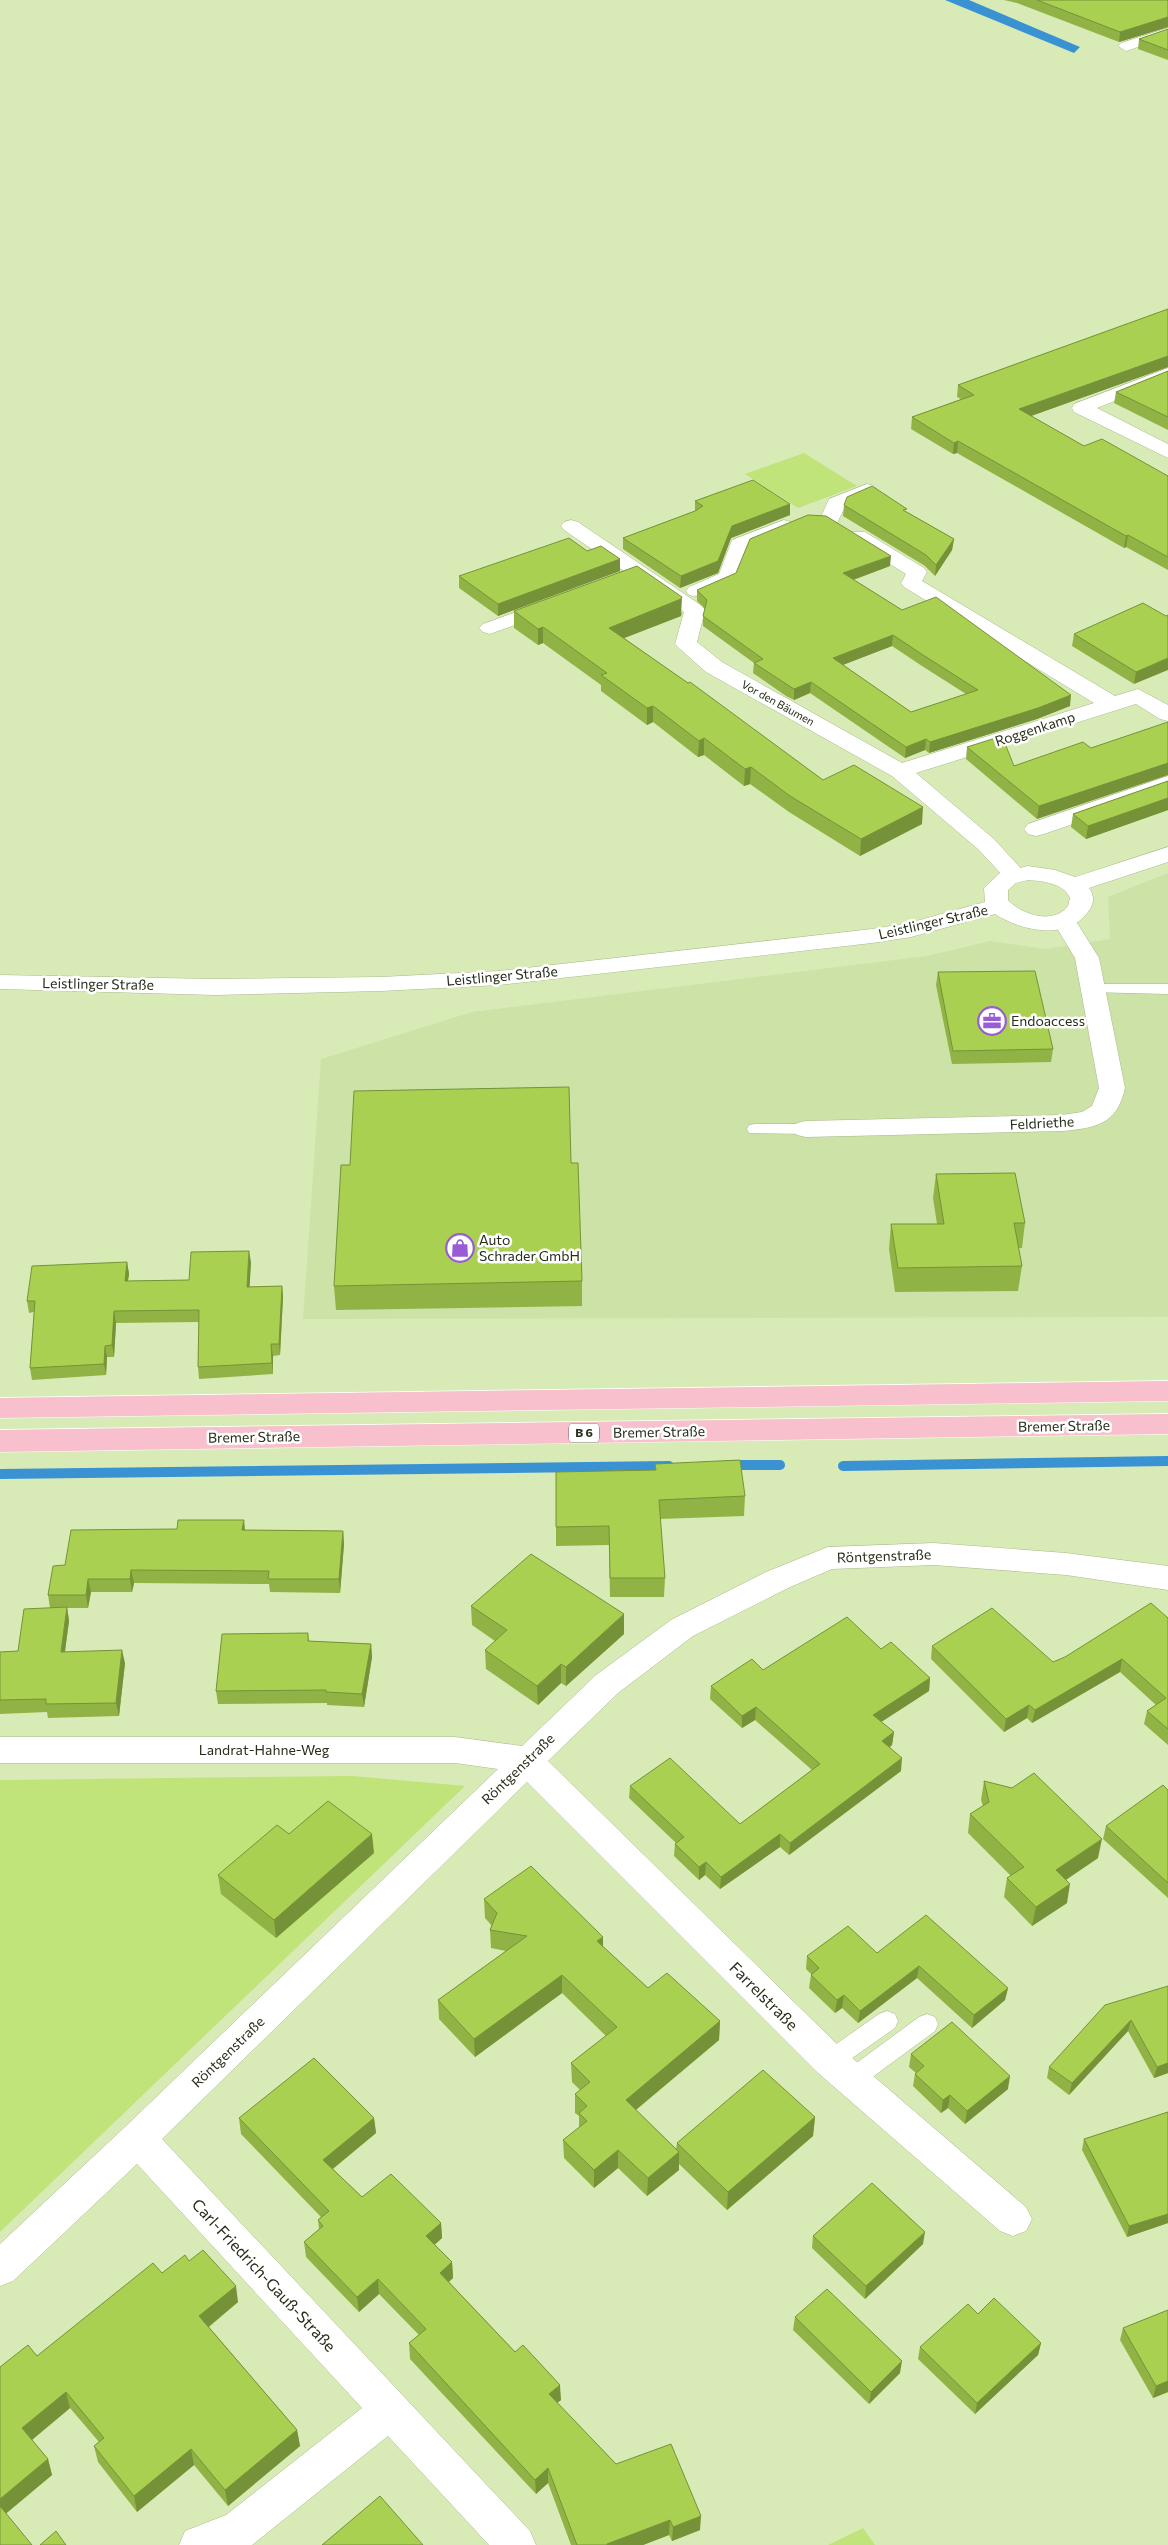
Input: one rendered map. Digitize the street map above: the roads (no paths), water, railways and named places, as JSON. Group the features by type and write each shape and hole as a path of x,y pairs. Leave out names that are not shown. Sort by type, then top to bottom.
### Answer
{"main road":[{"path":"0,1408 1168,1391"},
{"name":"Bremer Straße","path":"0,1441 1168,1424"}],"street":[{"path":"1126,46 1168,32"},
{"path":"1168,374 1081,408 1168,452"},
{"path":"678,598 728,578 739,544 816,518 836,503 867,490"},
{"path":"816,518 917,572 911,582 1112,704"},
{"name":"Vor den Bäumen","path":"571,526 631,576 678,598 695,610 686,644 714,667 900,771 986,844 1015,875"},
{"path":"490,628 565,600"},
{"name":"Roggenkamp","path":"900,771 1138,696 1168,714"},
{"path":"1036,829 1168,783"},
{"path":"1073,885 1168,854"},
{"path":"1015,875 1034,873 1052,875 1073,885 1079,891 1082,900 1080,908 1064,920"},
{"name":"Leistlinger Straße","path":"1015,875 996,888 995,895 999,906 1009,915 1022,920 1043,923 1064,920"},
{"name":"Leistlinger Straße","path":"0,982 214,987 381,984 499,978 872,936 911,930 999,906"},
{"name":"Feldriethe","path":"806,1129 1062,1123 1090,1120 1103,1112 1111,1099 1112,1088 1094,989 1087,958 1064,920"},
{"name":"Röntgenstraße","path":"0,2269 138,2140 526,1760 607,1684 682,1628 776,1580 828,1558 871,1554 934,1554 1066,1564 1168,1578"},
{"name":"Landrat-Hahne-Weg","path":"0,1750 455,1750 526,1760"},
{"name":"Farrelstraße","path":"526,1760 840,2070 1012,2219"},
{"name":"Carl-Friedrich-Gauß-Straße","path":"138,2140 516,2545"},
{"path":"200,2545 238,2531 390,2410"}],"lane":[{"path":"1094,989 1168,989"},
{"path":"755,1129 806,1129"},
{"path":"840,2070 887,2021"},
{"path":"840,2070 927,2024"}],"water":[{"path":"945,0 969,0 1080,47 1074,53"}],"waterway":[{"path":"843,1466 1168,1461"},
{"path":"728,1465 780,1465"},
{"path":"0,1474 669,1466"}],"place":[{"name":"Endoaccess","path":"992,1021"},
{"name":"Auto Schrader GmbH","path":"460,1248"}]}
